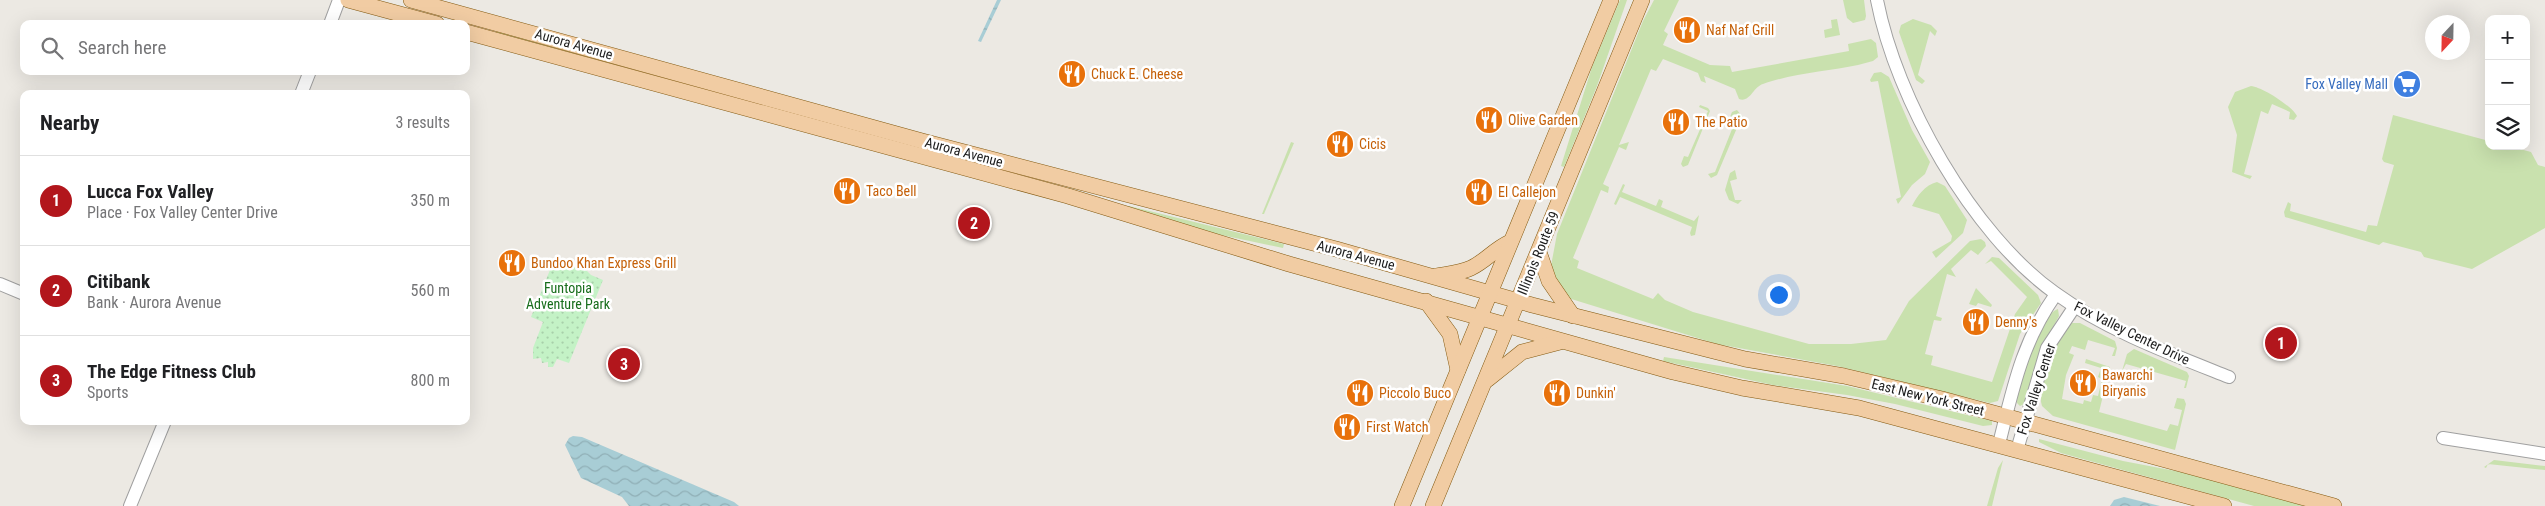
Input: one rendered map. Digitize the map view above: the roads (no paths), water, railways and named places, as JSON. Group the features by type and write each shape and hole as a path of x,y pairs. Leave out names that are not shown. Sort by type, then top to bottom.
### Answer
{"main road":[{"path":"348,0 422,20"},
{"name":"Aurora Avenue","path":"410,0 922,141 1519,301"},
{"path":"1402,506 1610,0"},
{"name":"Illinois Route 59","path":"1433,506 1642,0"},
{"name":"Aurora Avenue","path":"470,33 1068,196 1289,264 1508,326"},
{"path":"1435,277 1469,269 1484,260 1494,250 1510,242"},
{"path":"1539,252 1548,281 1573,316"},
{"name":"East New York Street","path":"1519,301 1717,352 1895,387 2334,506"},
{"path":"1426,302 1450,334 1458,370"},
{"name":"East New York Street","path":"1508,326 1710,381 1859,408 1999,444 2224,506"},
{"path":"1485,381 1522,352 1562,342"}],"street":[{"path":"332,20 340,0"},
{"name":"Fox Valley Center Drive","path":"1877,0 1882,26 1908,91 1948,169 1976,212 2001,243 2056,294 2075,306 2138,338 2229,377"},
{"path":"303,90 308,75"},
{"path":"0,284 20,292"},
{"name":"Fox Valley Center","path":"1999,444 2023,353 2032,332 2056,294"},
{"name":"Fox Valley Center","path":"2017,450 2048,348 2075,306"},
{"path":"130,506 163,425"},
{"path":"2443,438 2545,454"}],"water":[{"path":"997,0 1001,0 981,42 978,41"},
{"path":"573,436 582,437 734,502 739,506 629,506 622,497 581,478 565,445 569,438"},
{"path":"2124,497 2160,506 2110,506 2114,500"}],"place":[{"name":"Naf Naf Grill","path":"1687,30"},
{"name":"Chuck E. Cheese","path":"1072,74"},
{"name":"Fox Valley Mall","path":"2407,84"},
{"name":"Olive Garden","path":"1489,120"},
{"name":"The Patio","path":"1676,122"},
{"name":"Cicis","path":"1340,144"},
{"name":"Taco Bell","path":"847,191"},
{"name":"El Callejon","path":"1479,192"},
{"name":"Citibank","path":"974,223"},
{"name":"Bundoo Khan Express Grill","path":"512,263"},
{"name":"Denny's","path":"1976,322"},
{"name":"Lucca Fox Valley","path":"2281,343"},
{"name":"The Edge Fitness Club","path":"624,364"},
{"name":"Bawarchi Biryanis","path":"2083,383"},
{"name":"Piccolo Buco","path":"1360,393"},
{"name":"Dunkin'","path":"1557,393"},
{"name":"First Watch","path":"1347,427"}],"park label":[{"name":"Funtopia Adventure Park","path":"568,296"}]}
